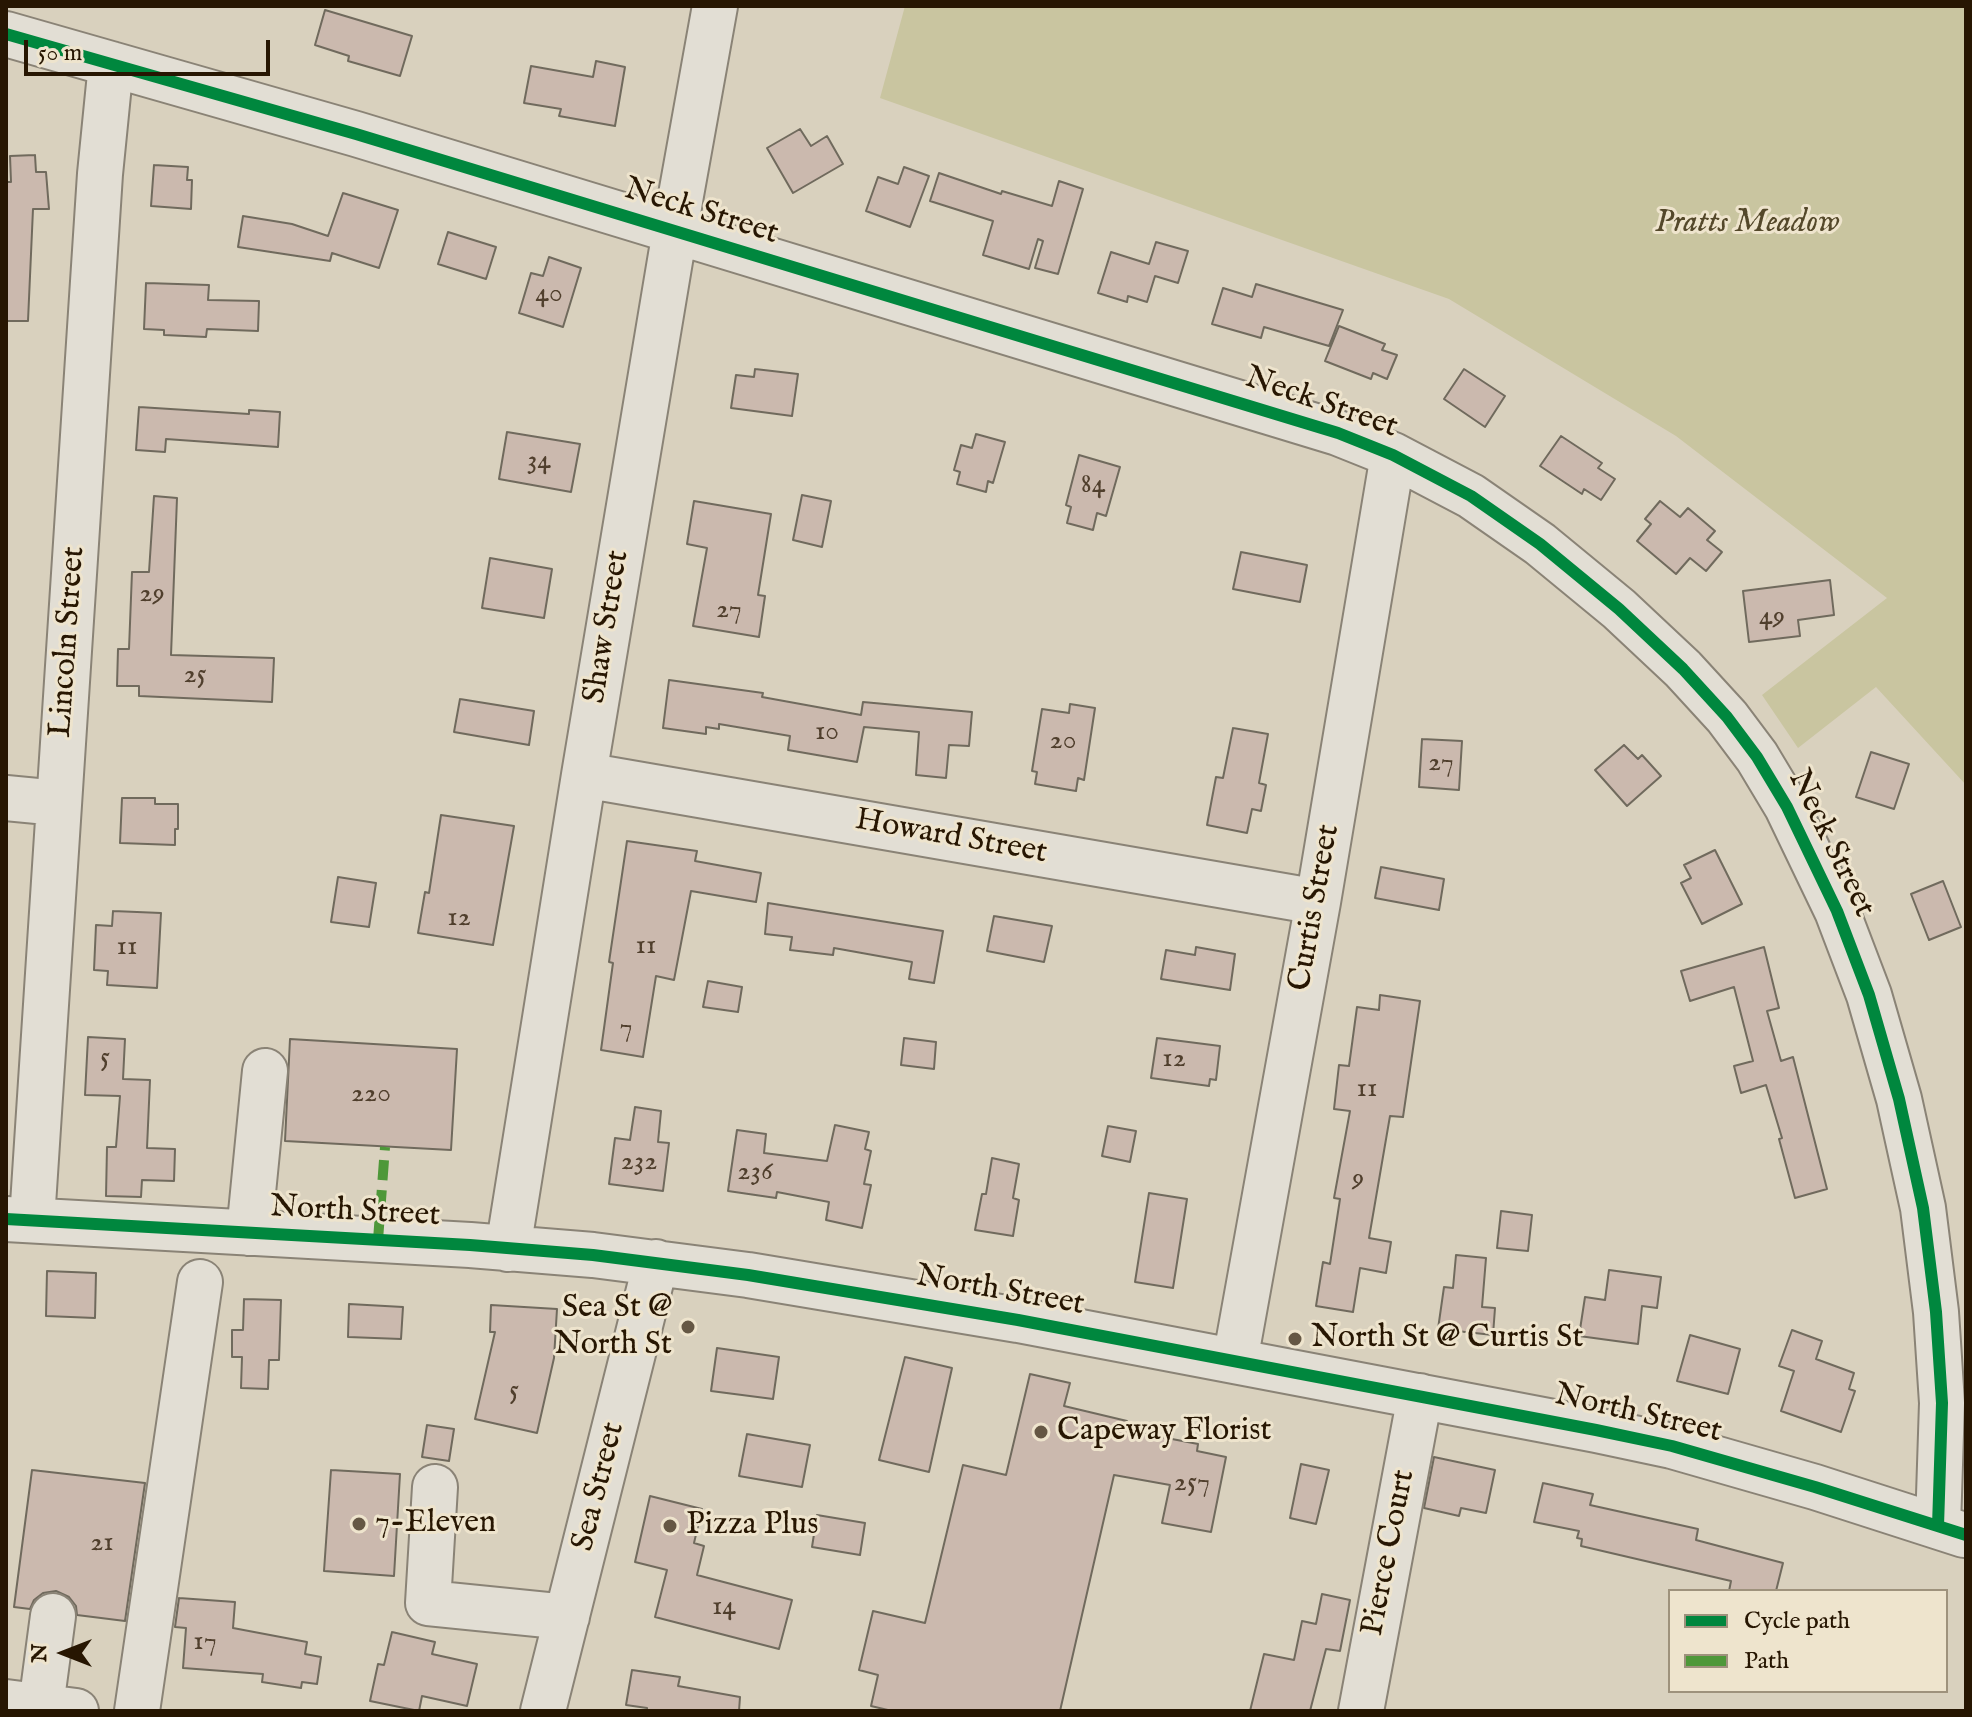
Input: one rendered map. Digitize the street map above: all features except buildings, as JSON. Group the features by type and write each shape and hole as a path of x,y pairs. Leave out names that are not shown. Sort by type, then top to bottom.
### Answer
{"street":[{"name":"Shaw Street","path":"508,1249 584,775 715,6"},
{"name":"Neck Street","path":"6,34 356,134 1277,413 1393,455 1471,496 1540,544 1619,609 1683,669 1727,717 1757,757 1814,859 1869,995 1899,1099 1923,1208 1936,1312 1952,1531"},
{"name":"Lincoln Street","path":"19,1220 58,803 100,174 111,64"},
{"name":"Curtis Street","path":"1235,1361 1318,902 1393,455"},
{"name":"Howard Street","path":"584,775 1318,902"},
{"path":"6,798 58,803"},
{"path":"249,1233 265,1071"},
{"name":"North Street","path":"19,1220 508,1249 656,1262 748,1275 1018,1320 1672,1446 1860,1500 1952,1531"},
{"name":"Sea Street","path":"543,1711 656,1262"},
{"path":"137,1711 200,1282"},
{"name":"Pierce Court","path":"1361,1711 1420,1396"},
{"path":"435,1487 428,1603 567,1617"},
{"path":"41,1706 53,1616"}],"green space":[{"name":"Pratts Meadow","path":"905,6 1966,6 1966,785 1876,687 1798,748 1762,695 1887,598 1676,436 1449,299 880,98"}],"marked path":[{"path":"378,1240 385,1147"}],"cycle path":[{"path":"6,34 356,134 1338,433 1393,455 1471,496 1540,544 1619,609 1683,669 1727,717 1757,757 1787,807 1837,911 1869,995 1899,1099 1923,1208 1936,1312 1942,1403 1938,1526"},
{"path":"6,1219 470,1245 593,1255 748,1275 1018,1320 1672,1446 1966,1535"}],"place":[{"name":"Sea St @ North St","path":"688,1327"},
{"name":"North St @ Curtis St","path":"1295,1339"},
{"name":"Capeway Florist","path":"1041,1432"},
{"name":"7-Eleven","path":"359,1524"},
{"name":"Pizza Plus","path":"670,1526"}]}
